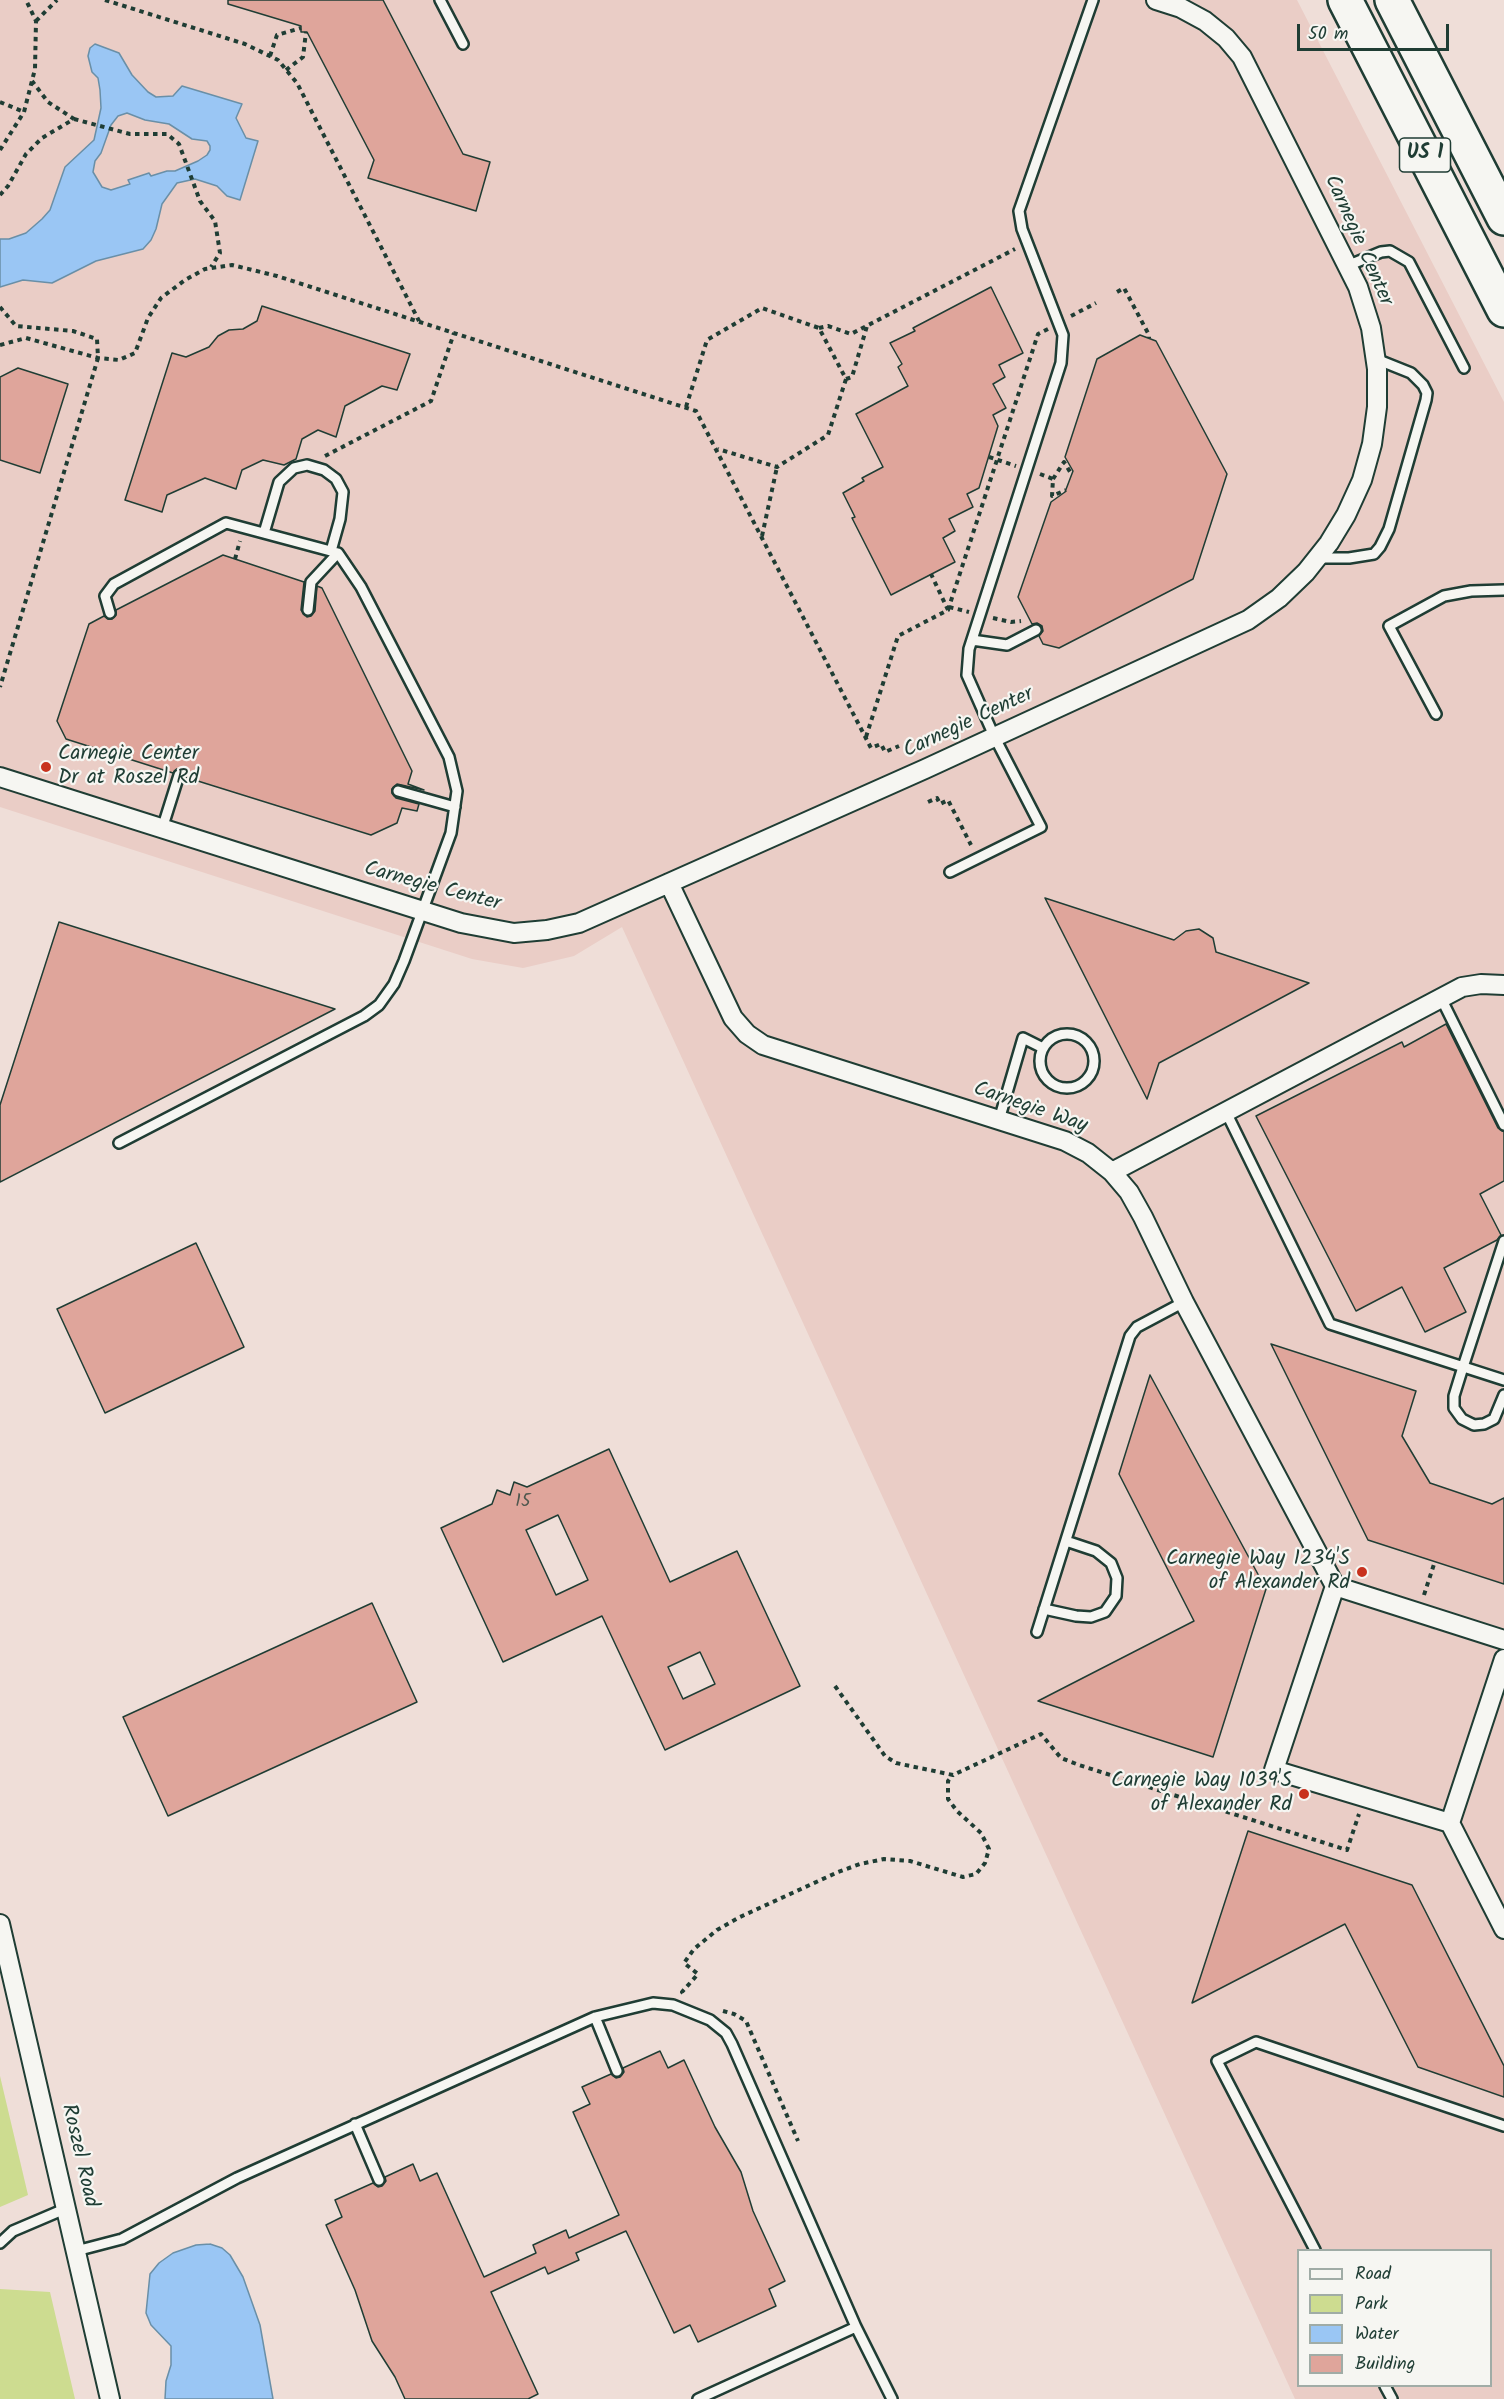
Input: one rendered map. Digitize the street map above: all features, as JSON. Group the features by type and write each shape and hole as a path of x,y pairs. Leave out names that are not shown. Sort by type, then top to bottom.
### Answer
{"highway":[{"name":"US 1","path":"1346,0 1504,310"},
{"name":"US 1","path":"1392,0 1504,218"}],"street":[{"name":"Carnegie Center","path":"0,777 482,929 514,933 547,930 579,923 994,736 1237,625 1279,598 1306,572 1329,543 1346,515 1362,480 1372,444 1377,407 1371,328 1358,287 1242,57 1226,38 1205,21 1181,8 1156,0"},
{"name":"Carnegie Way","path":"669,883 733,1018 747,1034 763,1045 1065,1141 1088,1153 1112,1172 1129,1192 1143,1217 1184,1302 1335,1586"},
{"path":"1112,1172 1462,987 1481,984 1504,985"},
{"path":"1450,1822 1274,1770 1335,1586 1504,1640"},
{"path":"1504,1659 1450,1822 1504,1929"},
{"name":"Roszel Road","path":"0,1924 110,2399"}],"lane":[{"path":"440,0 463,44"},
{"path":"950,872 1041,827 994,736 967,675 969,649 1061,363 1063,335 1027,242 1019,211 1092,0"},
{"path":"1347,266 1381,252 1390,251 1409,262 1464,368"},
{"path":"1317,558 1349,558 1374,554 1385,538 1395,507 1427,393 1424,385 1411,373 1375,359"},
{"path":"264,533 279,482 294,468 308,465 324,470 336,478 343,492 335,552 311,582 308,610"},
{"path":"110,613 105,596 114,584 226,523 335,552 360,587 449,758 457,791 451,833 404,961 394,984 379,1005 364,1016 119,1143"},
{"path":"1436,714 1389,626 1444,596 1471,591 1504,590"},
{"path":"972,640 1007,645 1036,630"},
{"path":"162,828 179,775"},
{"path":"398,791 455,807"},
{"path":"1441,998 1504,1125"},
{"path":"1075,1035 1083,1039 1093,1054 1092,1072 1087,1079 1072,1088 1055,1086 1043,1073 1040,1065 1043,1048 1057,1036 1075,1035"},
{"path":"999,1120 1023,1038 1043,1048"},
{"path":"1226,1112 1330,1324 1504,1380"},
{"path":"1504,1241 1463,1367 1454,1408 1461,1419 1474,1425 1485,1424 1494,1419 1504,1395"},
{"path":"1038,1632 1130,1336 1137,1327 1184,1302"},
{"path":"1044,1609 1091,1617 1105,1612 1116,1596 1117,1578 1111,1563 1096,1551 1066,1541"},
{"path":"76,2251 122,2239 237,2178 595,2017 632,2007 663,2004 692,2011 710,2020 726,2033 744,2067 856,2327 892,2399"},
{"path":"595,2017 617,2072"},
{"path":"1314,2249 1217,2061 1256,2042 1504,2126"},
{"path":"355,2124 379,2180"},
{"path":"0,2243 13,2231 67,2208"},
{"path":"698,2399 856,2327"}],"path":[{"path":"0,150 24,112 35,69 36,21 26,0"},
{"path":"36,21 57,0"},
{"path":"105,0 244,44 278,60 297,83 419,322"},
{"path":"270,56 277,35 301,28"},
{"path":"286,70 303,57 306,32"},
{"path":"32,81 48,102 74,118 130,134 167,134 179,144 200,201 215,221 220,253 211,268"},
{"path":"0,102 24,112"},
{"path":"0,195 8,186 26,154 42,138 74,118"},
{"path":"686,407 706,340 762,308 819,327 828,326 851,334 1027,242"},
{"path":"0,345 26,338 98,358 119,360 135,353 148,318 161,298 205,268 232,265 278,276 696,411 871,748 881,744 885,752 899,747"},
{"path":"1117,292 1124,288 1149,338"},
{"path":"1070,317 1096,303"},
{"path":"0,308 16,326 73,331 97,339 98,358 0,687"},
{"path":"846,379 852,376 867,326"},
{"path":"762,536 777,467 828,435 846,379 819,327"},
{"path":"949,609 1038,334 1048,329"},
{"path":"325,456 431,401 454,333"},
{"path":"717,448 777,467"},
{"path":"989,457 997,460"},
{"path":"1053,479 1064,462 1072,475"},
{"path":"1052,496 1066,490"},
{"path":"235,559 240,541"},
{"path":"931,574 949,609"},
{"path":"866,738 898,636 949,609 970,612"},
{"path":"992,618 1011,622 1030,620"},
{"path":"928,802 937,798 940,804 948,800 971,845"},
{"path":"1422,1602 1435,1561"},
{"path":"835,1686 885,1756 896,1763 953,1775"},
{"path":"690,1996 682,1992 698,1974 684,1963 694,1949 717,1930 740,1917 838,1872 884,1859 910,1861 963,1877 976,1874 985,1863 989,1849 981,1833 957,1811 948,1799 948,1781 953,1775 1041,1734 1061,1758 1078,1766 1347,1850 1365,1798"},
{"path":"718,2010 734,2014 746,2021 798,2141"}],"shaded area":[{"path":"0,0 1297,0 1504,402 1504,2399 1295,2399 622,927 574,956 523,968 472,959 0,807"}],"green space":[{"path":"0,2076 28,2195 0,2207"},
{"path":"0,2289 50,2292 75,2399 0,2399"}],"water":[{"path":"95,44 119,53 132,75 156,97 173,96 182,86 242,104 236,118 246,138 258,141 240,200 227,196 217,186 195,179 177,183 162,204 156,229 151,240 143,249 96,261 52,283 23,280 0,287 0,239 9,239 26,233 42,219 50,210 65,167 94,140 101,108 98,78 92,72 88,56 90,48","holes":["127,113 145,120 169,124 192,139 207,141 210,150 198,161 175,171 151,176 149,173 128,180 130,184 111,190 102,187 93,172 95,161 101,153 111,125 118,116"]},
{"path":"210,2244 222,2248 230,2255 243,2277 260,2325 273,2399 165,2399 166,2381 171,2365 171,2346 151,2325 146,2313 150,2274 159,2263 173,2253 196,2245"}],"building":[{"path":"228,0 383,0 463,154 490,162 476,211 368,178 374,160 307,32 301,32 301,26 228,4"},
{"path":"991,287 1023,353 999,365 1005,377 993,384 1006,408 993,415 998,426 979,488 967,494 973,507 949,519 955,531 943,538 955,562 891,595 852,518 855,517 843,493 864,481 862,478 883,467 856,414 908,386 898,367 902,364 890,343 915,331 913,328"},
{"path":"262,306 410,354 397,390 382,386 345,406 336,437 318,430 302,439 296,459 284,465 263,460 242,470 236,489 205,478 167,495 162,512 125,500 172,353 186,357 209,347 218,336 229,330 243,329 257,321"},
{"path":"1140,335 1156,341 1227,474 1193,579 1059,648 1043,644 1039,636 1043,631 1042,626 1037,623 1032,624 1018,597 1051,502 1065,492 1073,471 1065,457 1097,359"},
{"path":"18,368 68,384 40,473 0,460 0,377"},
{"path":"223,555 304,582 301,610 307,617 315,611 317,586 322,588 412,771 408,784 424,790 397,784 392,789 392,793 396,798 419,804 417,811 402,808 397,823 371,835 185,777 182,769 177,769 173,773 66,739 57,721 89,624 104,616 112,619 116,615 116,610"},
{"path":"1045,898 1174,940 1186,931 1199,929 1213,938 1216,952 1309,983 1159,1063 1147,1099"},
{"path":"59,922 335,1009 0,1182 0,1105"},
{"path":"1446,1024 1498,1128 1504,1132 1504,1181 1480,1194 1501,1235 1497,1240 1444,1268 1466,1312 1425,1332 1402,1287 1356,1311 1256,1116 1402,1042 1404,1047"},
{"path":"196,1243 244,1347 105,1413 57,1309"},
{"path":"1271,1344 1416,1391 1402,1436 1430,1483 1492,1504 1504,1498 1504,1584 1368,1540"},
{"path":"1150,1375 1266,1589 1213,1757 1038,1701 1194,1621 1119,1474"},
{"path":"609,1449 670,1582 737,1551 800,1686 665,1750 602,1616 503,1662 441,1528 492,1504 497,1490 510,1495 514,1482 527,1487","holes":["558,1515 588,1580 556,1595 526,1530","700,1652 715,1684 683,1699 668,1667"]},
{"path":"372,1603 417,1702 168,1816 123,1717"},
{"path":"1248,1831 1412,1885 1504,2066 1504,2097 1418,2067 1345,1924 1192,2003"},
{"path":"660,2051 668,2068 684,2060 715,2127 741,2172 753,2211 785,2281 769,2289 776,2306 698,2342 690,2325 674,2333 626,2231 576,2253 579,2260 548,2274 545,2267 491,2292 538,2394 528,2399 405,2399 395,2377 372,2341 355,2290 326,2225 342,2217 335,2200 373,2183 378,2187 382,2186 386,2181 385,2177 413,2164 420,2181 437,2173 484,2277 536,2253 533,2245 566,2230 569,2238 619,2215 573,2112 590,2104 582,2087 611,2074 616,2078 620,2077 624,2072 623,2068"}],"place":[{"name":"Carnegie Center Dr at Roszel Rd","path":"46,767"},
{"name":"Carnegie Way 1234'S of Alexander Rd","path":"1362,1572"},
{"name":"Carnegie Way 1039'S of Alexander Rd","path":"1304,1794"}]}
